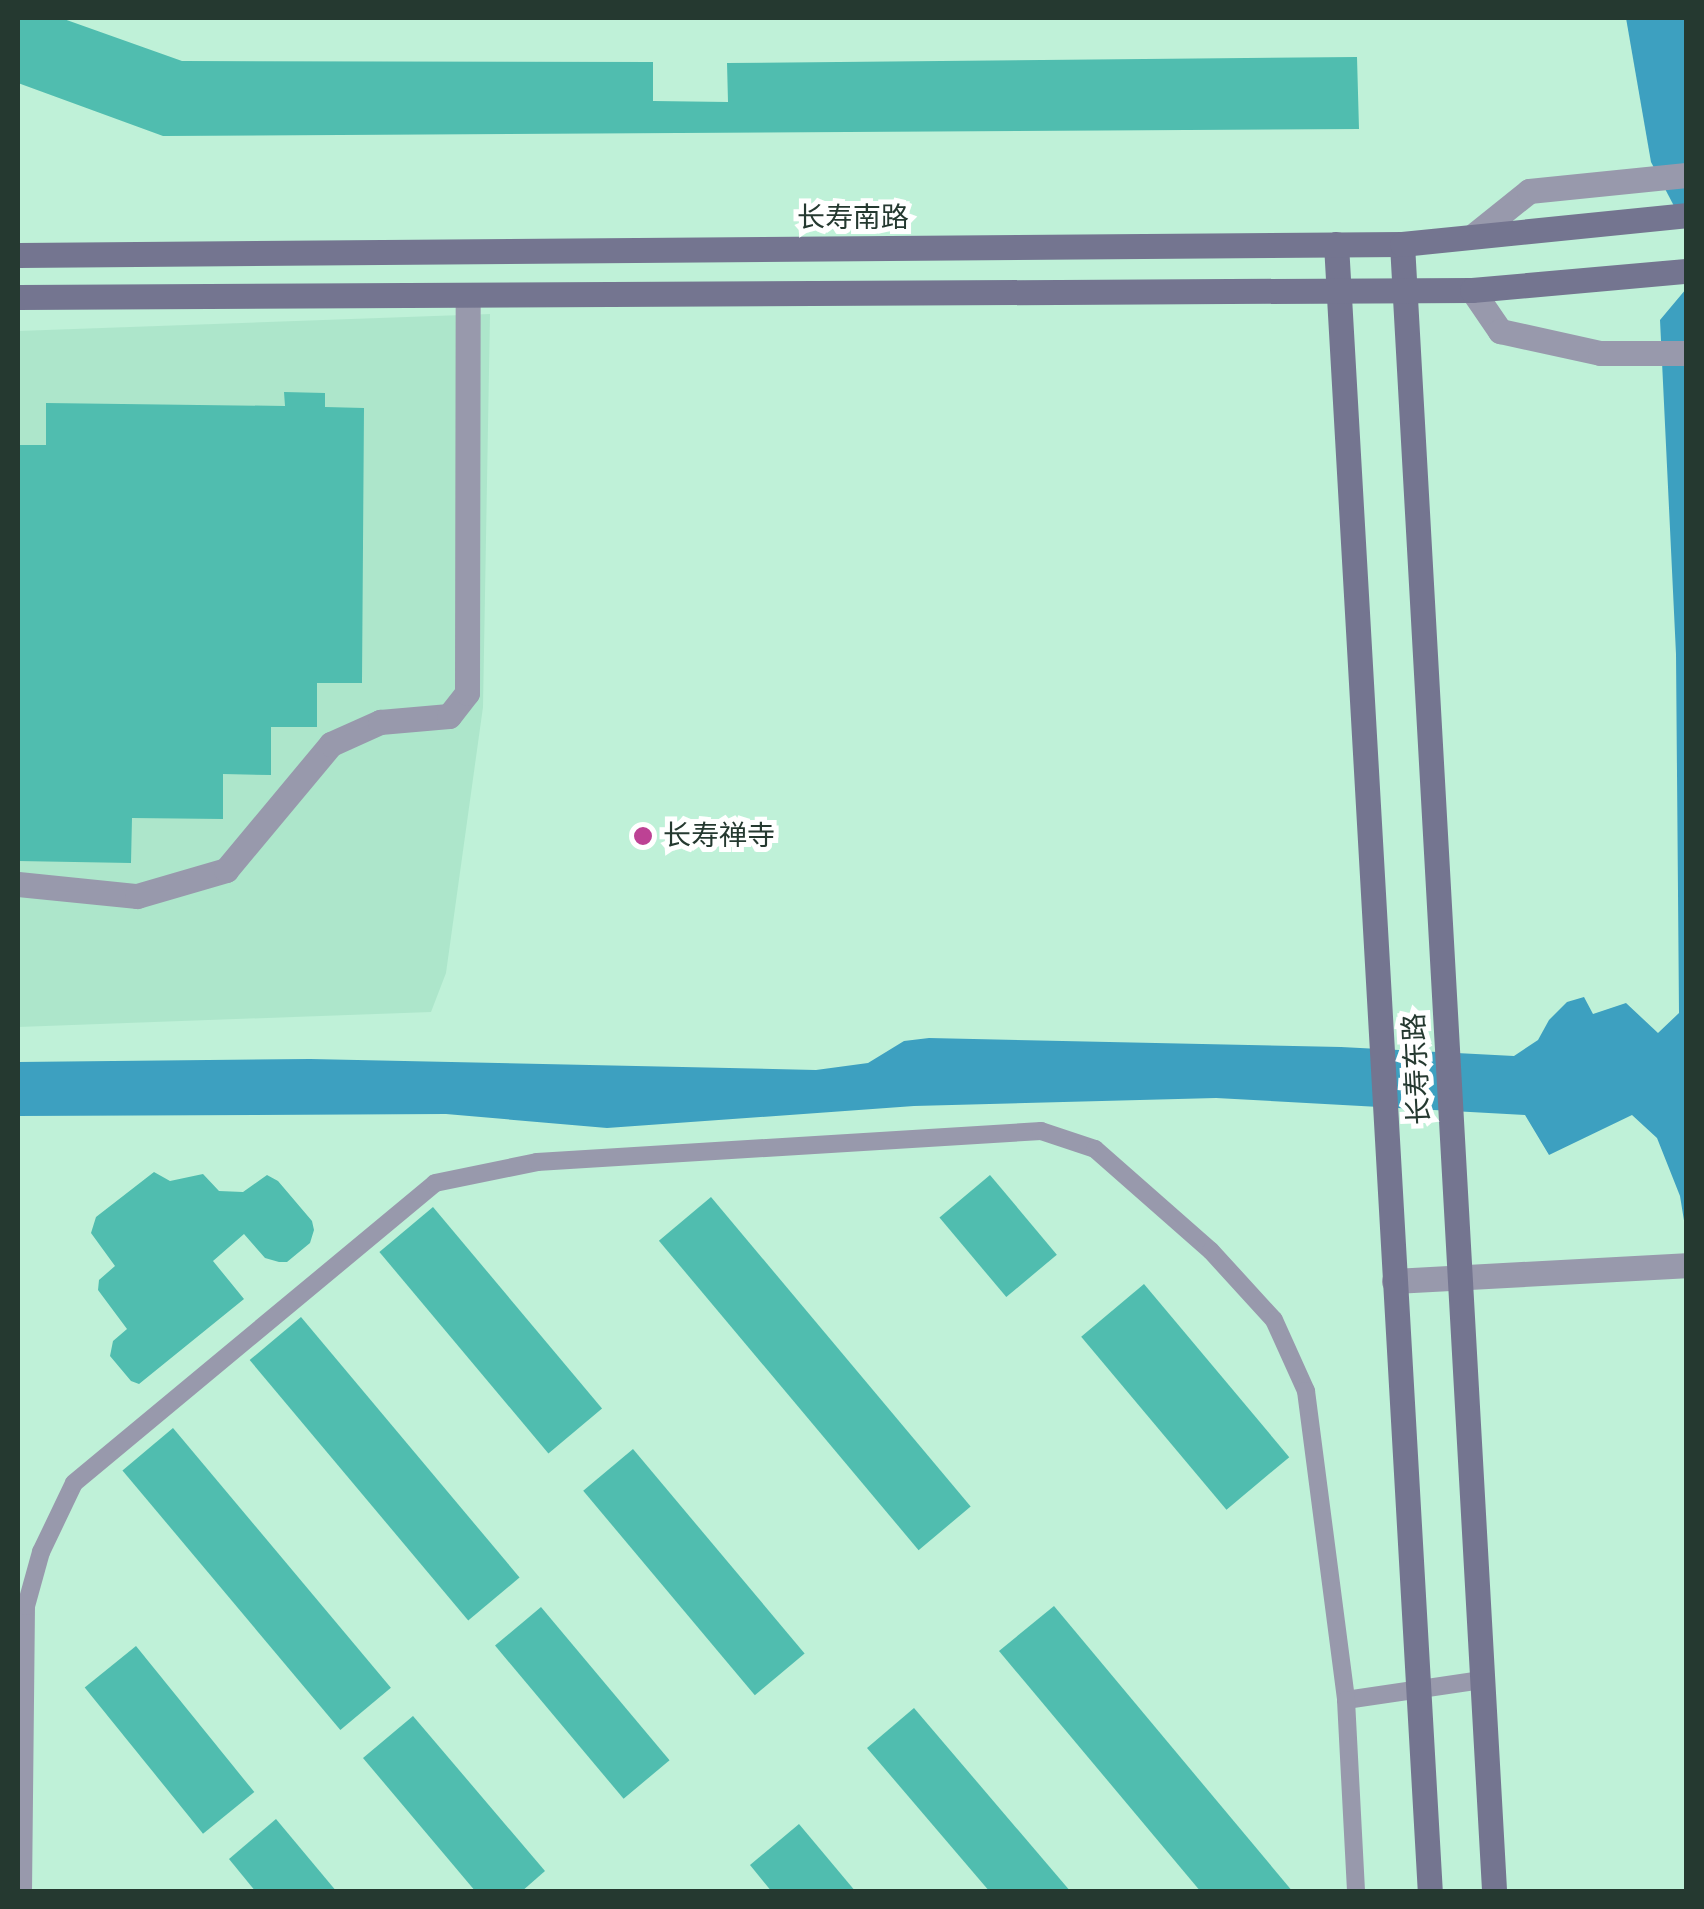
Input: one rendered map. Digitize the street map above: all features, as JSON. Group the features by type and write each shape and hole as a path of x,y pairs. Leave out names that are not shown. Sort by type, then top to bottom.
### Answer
{"main road":[{"name":"长寿南路","path":"18,254 1402,244 1686,215"},
{"name":"长寿东路","path":"1336,244 1430,1892"},
{"name":"长寿东路","path":"1402,244 1494,1892"},
{"path":"18,297 1472,290 1686,271"}],"street":[{"path":"1473,236 1529,191 1682,174"},
{"path":"1472,290 1500,331 1600,353 1686,353"},
{"path":"18,884 137,896 226,870 331,744 380,722 448,716 467,692 468,295"},
{"path":"1394,1282 1674,1266"}],"lane":[{"path":"23,1892 26,1606 40,1552 74,1483 435,1183 537,1162 1041,1132 1095,1149 1211,1251 1274,1320 1306,1390 1346,1700 1356,1892"},
{"path":"1346,1700 1482,1680"}],"shaded area":[{"path":"490,314 483,707 446,973 431,1012 18,1027 18,331"}],"water":[{"path":"1626,18 1686,18 1686,229 1651,162"},
{"path":"1686,289 1686,1233 1680,1196 1657,1138 1632,1115 1549,1155 1525,1115 1216,1098 914,1106 607,1128 446,1114 18,1116 18,1062 310,1059 816,1070 868,1063 904,1041 929,1038 1341,1047 1514,1056 1538,1040 1549,1020 1567,1002 1584,997 1593,1014 1626,1003 1658,1033 1679,1013 1676,654 1660,320"}],"building":[{"path":"18,18 61,18 182,61 653,62 653,101 728,102 727,63 1357,57 1359,129 163,136 18,83"},
{"path":"284,392 325,393 325,407 364,408 362,683 317,683 317,727 271,727 271,775 223,774 223,819 132,818 131,863 18,861 18,445 46,445 46,403 285,406"},
{"path":"154,1172 170,1181 203,1174 219,1191 243,1192 267,1175 278,1181 312,1221 314,1230 310,1243 287,1262 265,1258 244,1234 213,1261 244,1299 139,1384 131,1381 110,1356 113,1341 127,1329 98,1290 99,1280 115,1266 91,1233 96,1217"},
{"path":"990,1175 1057,1255 1006,1297 939,1217"},
{"path":"711,1197 971,1506 919,1550 659,1241"},
{"path":"433,1207 602,1408 548,1453 379,1252"},
{"path":"1144,1284 1289,1457 1226,1510 1081,1337"},
{"path":"301,1317 520,1577 468,1621 250,1360"},
{"path":"173,1428 391,1688 340,1730 122,1470"},
{"path":"633,1449 805,1654 755,1695 583,1491"},
{"path":"1054,1606 1293,1892 1201,1892 999,1651"},
{"path":"541,1607 670,1760 624,1799 495,1646"},
{"path":"136,1646 254,1792 203,1834 85,1688"},
{"path":"914,1708 1071,1892 990,1892 867,1748"},
{"path":"413,1716 545,1871 521,1892 476,1892 363,1758"},
{"path":"276,1819 337,1892 256,1892 229,1859"},
{"path":"799,1824 856,1892 772,1892 750,1865"}],"place":[{"name":"长寿禅寺","path":"643,836"}]}
